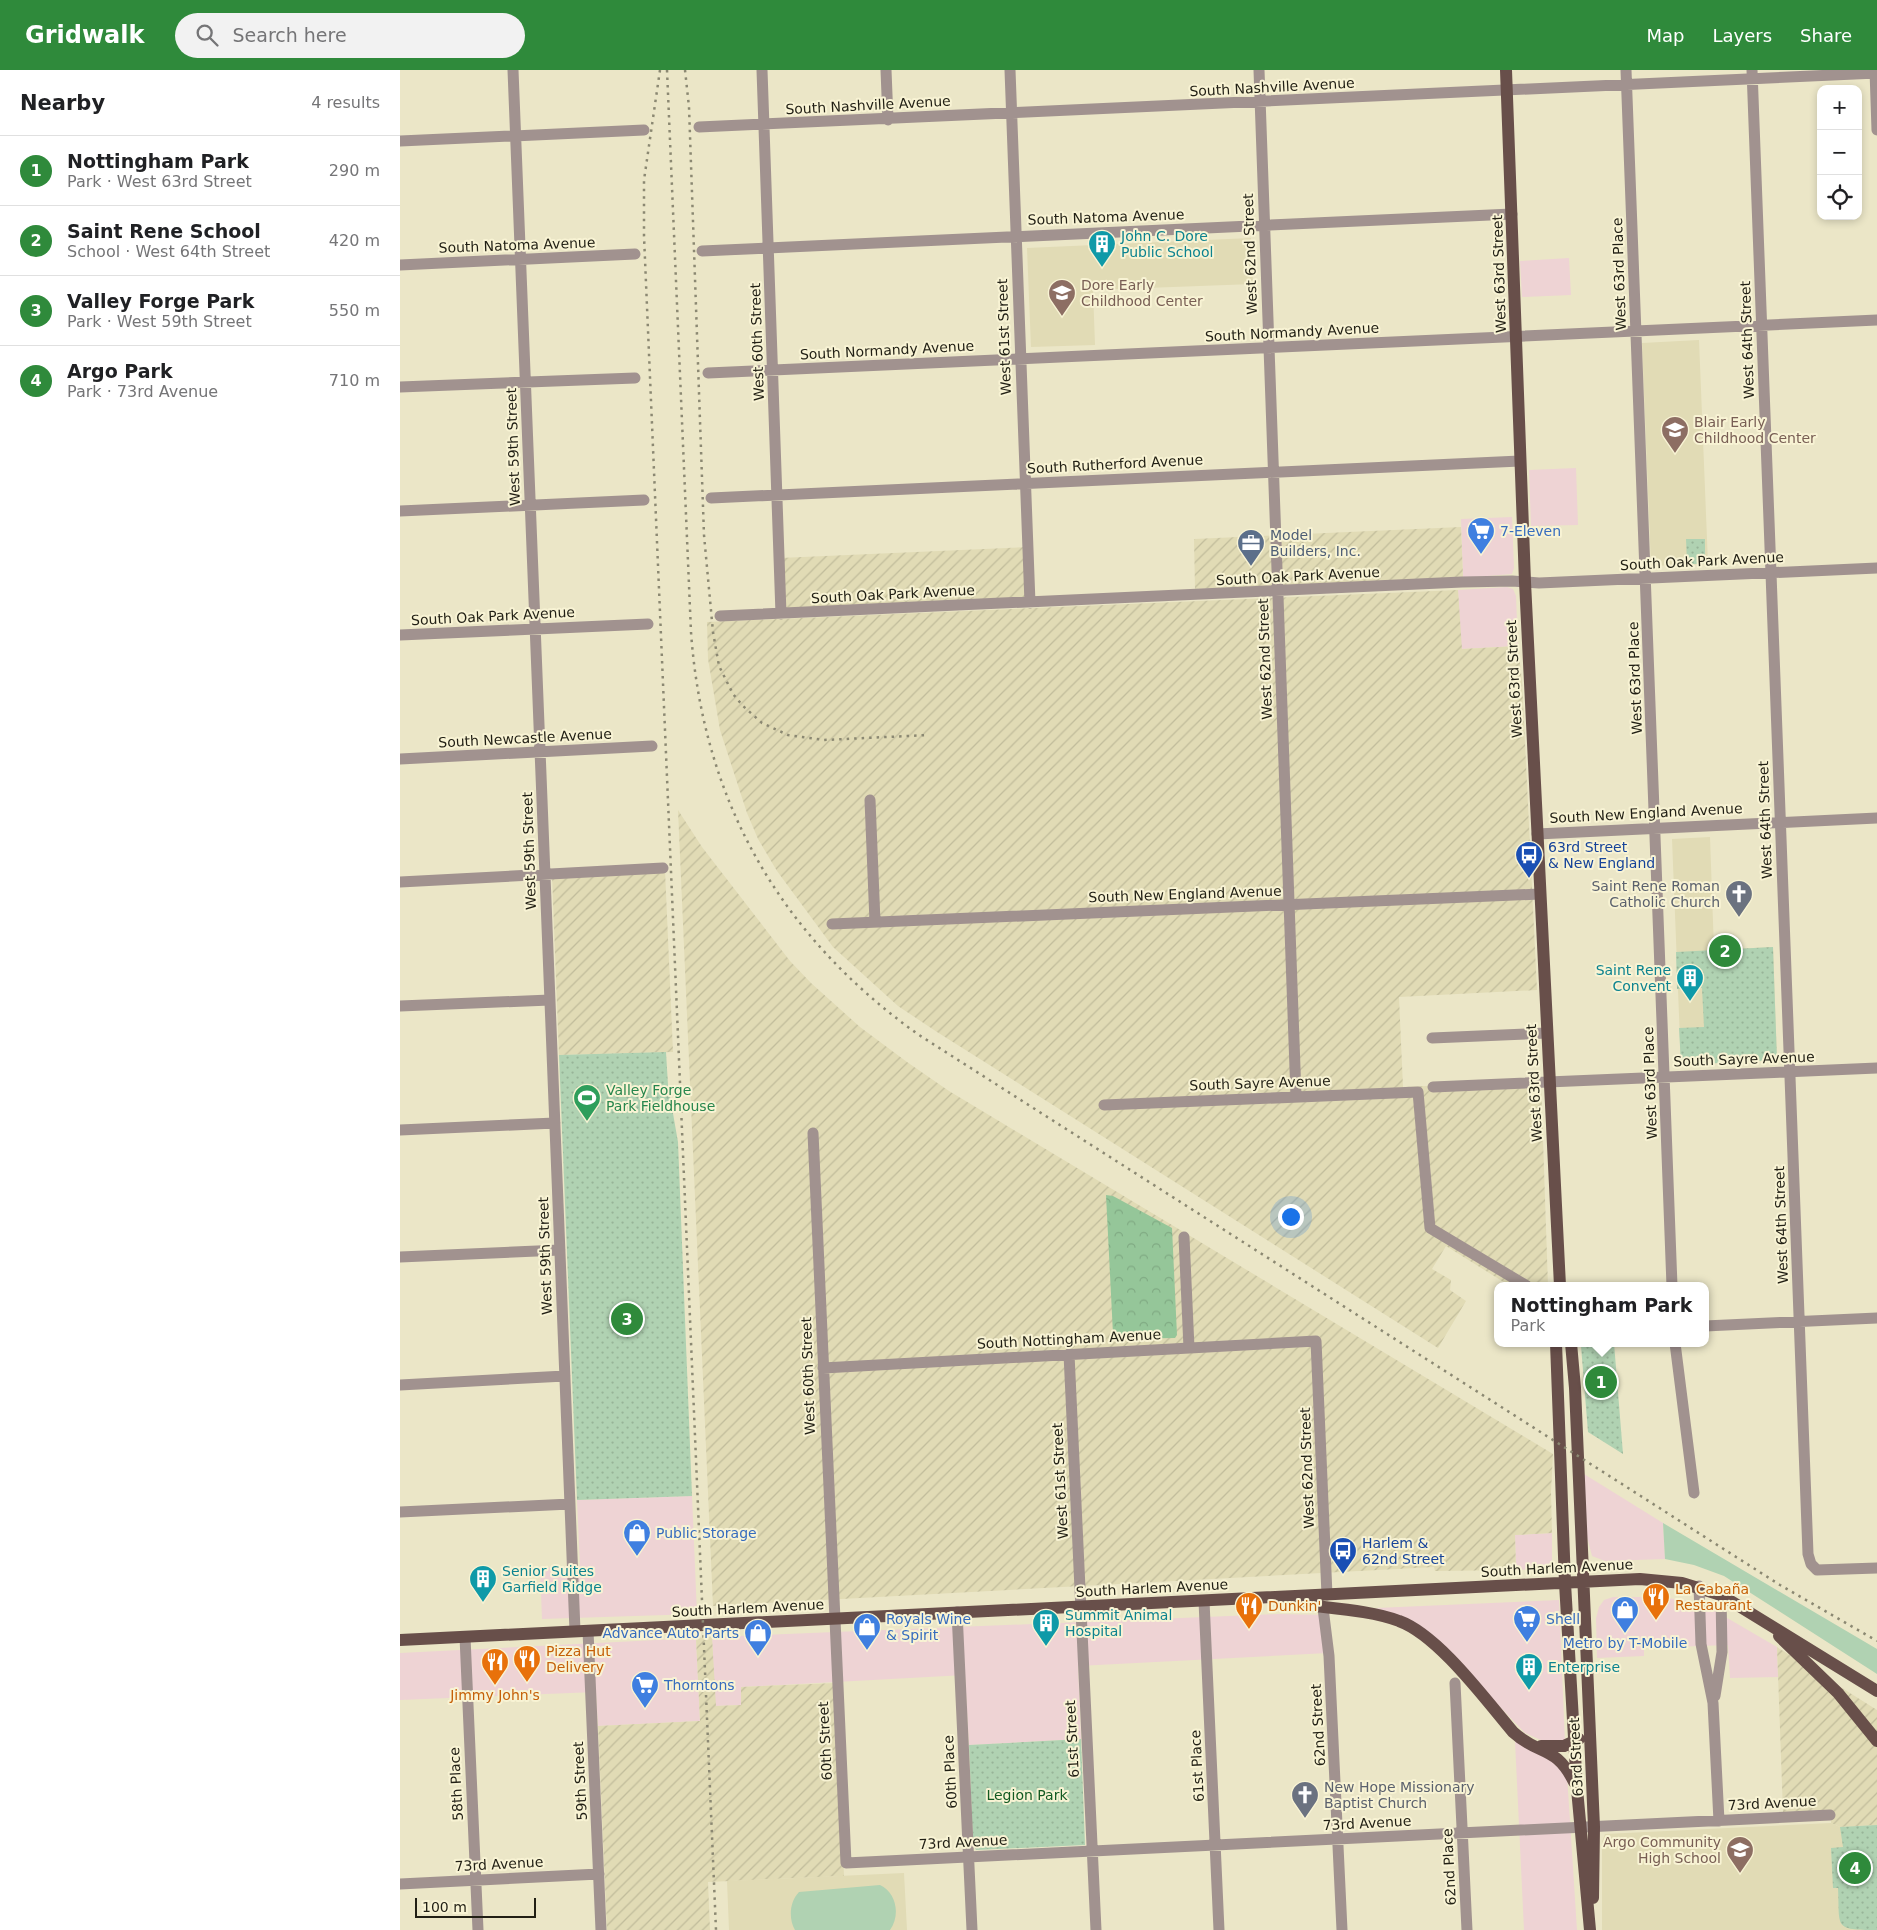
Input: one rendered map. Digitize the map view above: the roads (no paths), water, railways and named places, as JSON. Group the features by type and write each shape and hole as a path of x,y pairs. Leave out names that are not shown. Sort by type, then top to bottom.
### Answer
{"main road":[{"name":"West 63rd Street","path":"1506,70 1525,582 1560,1282"},
{"path":"1556,1347 1565,1583"},
{"path":"1571,1347 1575,1388 1583,1582"},
{"name":"South Harlem Avenue","path":"400,1640 1640,1579 1670,1581 1699,1586 1721,1595 1877,1691"},
{"name":"63rd Street","path":"1583,1582 1594,1827 1591,1930"},
{"name":"63rd Street","path":"1565,1583 1579,1828 1591,1930"},
{"path":"1258,1598 1388,1617 1423,1633 1513,1732 1561,1760 1577,1789"},
{"path":"1757,1616 1816,1670 1855,1713 1877,1741"},
{"path":"1531,1744 1553,1748 1574,1742 1585,1733 1590,1721"}],"street":[{"name":"West 59th Street","path":"513,70 570,1504 582,1631"},
{"name":"West 60th Street","path":"762,70 781,614"},
{"path":"886,70 888,120"},
{"name":"West 61st Street","path":"1010,70 1030,603"},
{"name":"West 62nd Street","path":"1258,70 1296,1096"},
{"name":"West 63rd Place","path":"1626,70 1672,1282"},
{"path":"1875,72 1877,130"},
{"name":"South Nashville Avenue","path":"698,127 888,120 1627,85 1752,74 1875,72"},
{"name":"West 64th Street","path":"1752,74 1808,1554 1813,1568 1827,1571 1877,1568"},
{"path":"400,141 644,130"},
{"name":"South Natoma Avenue","path":"702,251 1512,214"},
{"name":"South Natoma Avenue","path":"400,265 635,254"},
{"name":"South Normandy Avenue","path":"708,373 1877,320"},
{"path":"400,388 635,378"},
{"name":"South Rutherford Avenue","path":"711,498 1520,460"},
{"path":"400,511 644,500"},
{"name":"South Oak Park Avenue","path":"720,616 1278,592 1462,582 1540,583 1877,568"},
{"name":"South Oak Park Avenue","path":"400,635 648,624"},
{"name":"South Newcastle Avenue","path":"400,759 652,746"},
{"path":"870,800 875,922"},
{"name":"South New England Avenue","path":"1537,834 1877,818"},
{"path":"400,882 663,868"},
{"name":"South New England Avenue","path":"832,924 1540,894"},
{"path":"400,1006 550,1000"},
{"path":"1432,1038 1547,1033"},
{"name":"South Sayre Avenue","path":"1432,1087 1877,1068"},
{"name":"South Sayre Avenue","path":"1104,1105 1418,1092 1430,1228 1520,1282"},
{"path":"400,1130 555,1123"},
{"name":"West 60th Street","path":"813,1133 834,1618"},
{"path":"1184,1237 1188,1348"},
{"path":"400,1257 560,1250"},
{"path":"1709,1326 1877,1318"},
{"name":"West 62nd Street","path":"1316,1341 1327,1595"},
{"name":"South Nottingham Avenue","path":"823,1368 1316,1341"},
{"path":"1676,1347 1694,1494"},
{"name":"West 61st Street","path":"1069,1354 1081,1606"},
{"path":"400,1384 565,1376"},
{"path":"400,1512 570,1504"},
{"path":"1699,1586 1701,1644 1714,1703 1719,1820"},
{"path":"1714,1703 1722,1652 1721,1595"},
{"name":"61st Place","path":"1204,1601 1219,1930"},
{"name":"61st Street","path":"1081,1606 1096,1930"},
{"name":"62nd Street","path":"1323,1608 1330,1656 1342,1930"},
{"name":"60th Place","path":"957,1612 972,1930"},
{"name":"60th Street","path":"834,1618 846,1863"},
{"name":"59th Street","path":"582,1631 599,1874 601,1930"},
{"name":"58th Place","path":"465,1637 478,1930"},
{"name":"62nd Place","path":"1455,1683 1467,1930"},
{"name":"73rd Avenue","path":"846,1863 1830,1815"},
{"name":"73rd Avenue","path":"400,1884 599,1874"}],"railway":[{"path":"660,70 644,180 644,236 716,1930"},
{"path":"667,70 691,632 699,694 712,752 732,808 757,860 789,909 826,954 870,996 919,1035 1780,1585 1877,1641"},
{"path":"685,70 689,107 704,535 713,632 719,666 733,694 743,706 762,723 788,735 824,740 928,735"}],"place":[{"name":"John C. Dore Public School","path":"1102,268"},
{"name":"Dore Early Childhood Center","path":"1062,317"},
{"name":"Blair Early Childhood Center","path":"1675,454"},
{"name":"7-Eleven","path":"1481,555"},
{"name":"Model Builders, Inc.","path":"1251,567"},
{"name":"63rd Street & New England","path":"1529,879"},
{"name":"Saint Rene Roman Catholic Church","path":"1739,918"},
{"name":"Saint Rene School","path":"1725,951"},
{"name":"Saint Rene Convent","path":"1690,1002"},
{"name":"Valley Forge Park Fieldhouse","path":"587,1122"},
{"name":"Valley Forge Park","path":"627,1319"},
{"name":"Nottingham Park","path":"1601,1382"},
{"name":"Public Storage","path":"637,1557"},
{"name":"Harlem & 62nd Street","path":"1343,1575"},
{"name":"Senior Suites Garfield Ridge","path":"483,1603"},
{"name":"La Cabaña Restaurant","path":"1656,1621"},
{"name":"Dunkin'","path":"1249,1630"},
{"name":"Metro by T-Mobile","path":"1625,1634"},
{"name":"Shell","path":"1527,1643"},
{"name":"Summit Animal Hospital","path":"1046,1647"},
{"name":"Royals Wine & Spirit","path":"867,1651"},
{"name":"Advance Auto Parts","path":"758,1657"},
{"name":"Pizza Hut Delivery","path":"527,1683"},
{"name":"Jimmy John's","path":"495,1686"},
{"name":"Enterprise","path":"1529,1691"},
{"name":"Thorntons","path":"645,1709"},
{"name":"New Hope Missionary Baptist Church","path":"1305,1819"},
{"name":"Argo Park","path":"1855,1868"},
{"name":"Argo Community High School","path":"1740,1874"}],"park label":[{"name":"Legion Park","path":"1027,1795"}]}
